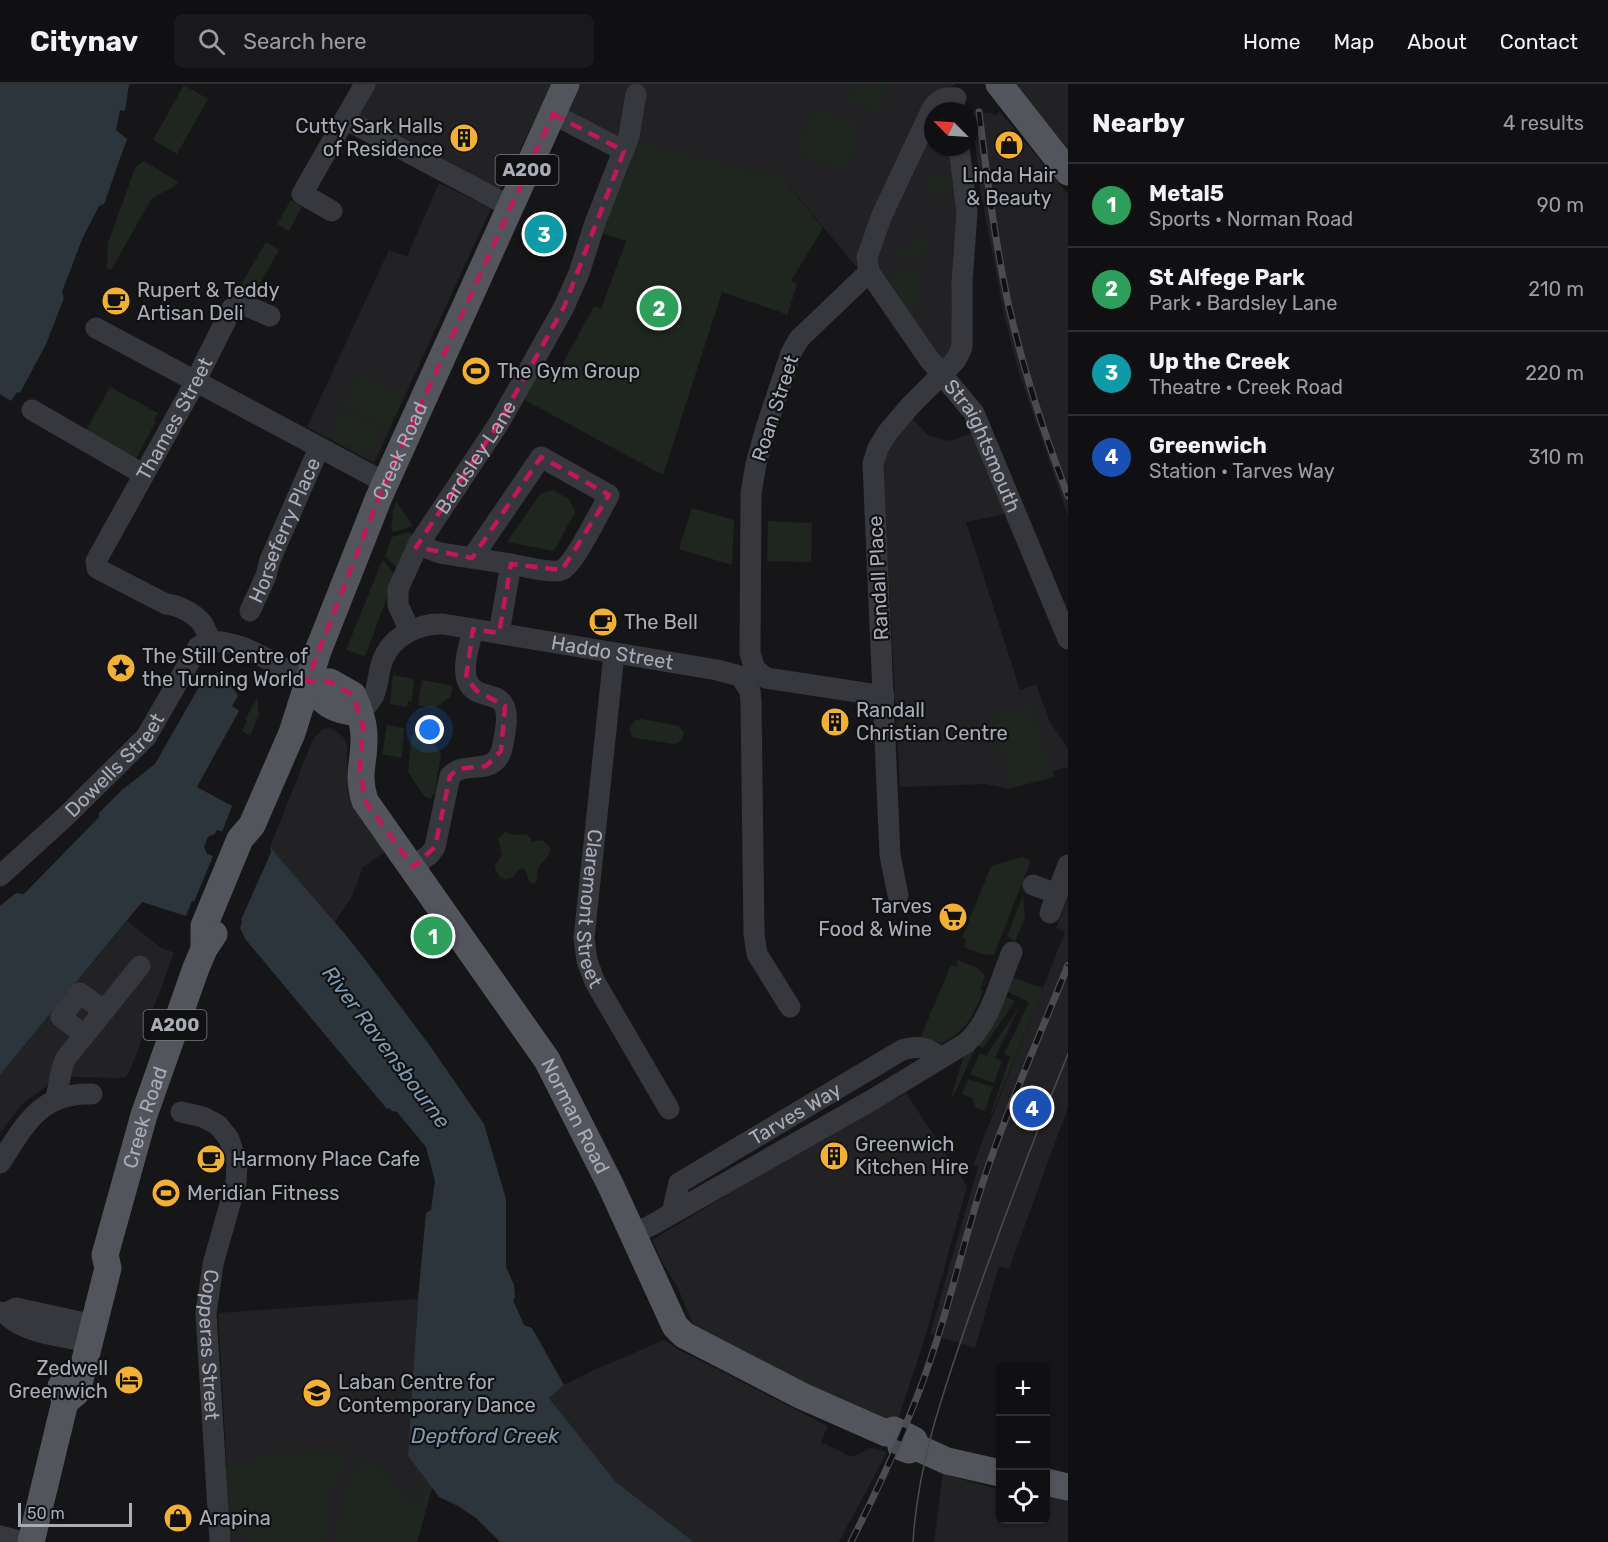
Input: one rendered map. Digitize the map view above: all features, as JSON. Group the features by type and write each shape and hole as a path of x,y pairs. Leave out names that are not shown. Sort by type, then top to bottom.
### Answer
{"main road":[{"name":"Creek Road","path":"31,1542 65,1402 77,1392 83,1332 108,1268 105,1255 144,1115 208,935 292,734 307,681 386,483 566,84"},
{"path":"999,84 1068,171"},
{"name":"Norman Road","path":"307,681 330,682 353,695 364,735 360,786 365,801 547,1060 634,1233 675,1326 684,1335 802,1396 886,1433 889,1442 909,1450 916,1447 947,1461 996,1472"},
{"path":"1050,1483 1068,1487"}],"street":[{"path":"332,211 302,194 365,84"},
{"name":"Bardsley Lane","path":"410,631 396,596 400,583 418,545 499,423 564,307 579,273 595,223 629,136 636,94"},
{"path":"941,375 869,272 867,257 882,215 931,111 941,99 960,98"},
{"path":"553,114 622,155"},
{"path":"345,119 511,207"},
{"name":"Straightsmouth","path":"960,156 967,213 962,282 962,347 956,360 941,375 974,413 1068,639"},
{"name":"Roan Street","path":"869,272 799,339 791,353 756,464 750,517 750,653 760,675 776,680 884,696"},
{"name":"Thames Street","path":"211,641 202,623 188,612 175,605 166,604 97,568 96,557 195,381 232,308 242,303 270,316"},
{"name":"Horseferry Place","path":"96,328 386,483"},
{"name":"Randall Place","path":"898,895 890,855 873,464 888,432 941,375"},
{"path":"32,410 144,474"},
{"name":"Horseferry Place","path":"250,611 319,447"},
{"path":"418,545 440,553 554,571 562,570 573,559 609,495 541,457 472,558"},
{"path":"499,633 511,564"},
{"name":"Haddo Street","path":"359,713 375,693 384,657 391,646 410,631 431,623 740,676 750,691 754,934 758,954 790,1007"},
{"path":"413,867 430,854 435,847 450,776 457,769 486,766 496,761 501,751 507,717 505,706 498,698 477,691 470,686 466,678 473,629"},
{"path":"211,641 221,641 247,649 307,681"},
{"name":"Dowells Street","path":"0,876 146,737 198,647 211,641"},
{"name":"Claremont Street","path":"614,654 584,938 587,961 604,999 669,1109"},
{"path":"1033,885 1053,904 1068,865"},
{"name":"Tarves Way","path":"634,1233 672,1214 679,1183 902,1050 924,1047 941,1058 966,1043 976,1033 1012,952"},
{"path":"55,1100 60,1085 60,1068 66,1058 140,966"},
{"path":"84,1035 61,1017 80,993 104,1011"},
{"path":"0,1163 27,1121 39,1110 55,1100 76,1094 92,1094"},
{"name":"Copperas Street","path":"181,1112 218,1125 229,1139 237,1163 236,1183 213,1264 206,1314 220,1542"},
{"path":"3,1312 13,1322 83,1332"},
{"path":"0,1536 22,1542"}],"highlighted area":[{"path":"553,114 624,151 564,307 499,423 416,547 472,558 541,457 609,495 562,570 511,564 499,633 473,629 466,678 477,691 505,706 501,751 486,766 457,769 450,776 435,847 413,867 365,801 360,769 363,726 353,695 330,682 307,681 379,497"}],"shaded area":[{"path":"375,84 553,84 506,183 499,190 360,118 359,113"},
{"path":"579,84 956,84 949,88 942,102 924,102 924,139 859,270 778,173 756,171 598,133 567,109"},
{"path":"862,84 888,84 877,112 843,100"},
{"path":"1014,84 1068,84 1068,157"},
{"path":"184,85 208,99 177,154 153,140"},
{"path":"821,110 855,123 855,127 859,130 846,166 837,169 803,156 803,151 799,148 813,113"},
{"path":"978,112 992,113 995,116 1000,112 1068,194 1068,516 1019,373 1004,315 980,187 977,156"},
{"path":"637,141 756,171 778,173 823,228 791,281 797,284 787,316 722,292 663,475 521,398 543,359 557,368 561,367 594,306 601,309 626,241 600,233"},
{"path":"924,142 924,156 953,156 958,216 953,254 951,313 956,340 944,363 875,271 875,260 883,234"},
{"path":"144,161 178,182 152,198 111,270 107,268 108,243 135,168"},
{"path":"932,175 951,176 952,195 926,194"},
{"path":"439,183 491,208 374,463 307,427 389,250 407,257"},
{"path":"291,200 302,207 289,231 277,224"},
{"path":"921,236 930,237 927,253 920,253 919,259 909,260 909,256 902,256 892,261 895,249 910,247 911,238 921,240"},
{"path":"266,242 279,250 254,294 240,286"},
{"path":"910,267 910,269 919,269 920,306 904,307 887,280"},
{"path":"359,374 404,395 389,427 344,406"},
{"path":"110,387 158,413 154,420 156,422 135,460 85,432"},
{"path":"342,411 383,430 371,457 330,438"},
{"path":"912,418 929,436 950,441 976,431 1010,513 966,522 1020,690 1036,684 1050,722 1068,749 1068,767 1053,771 1055,777 1008,789 986,784 900,787 883,471 887,450"},
{"path":"552,490 569,499 575,512 554,551 507,542 540,494"},
{"path":"396,501 413,526 394,532 391,529"},
{"path":"692,508 734,520 732,565 679,549"},
{"path":"768,521 812,523 811,562 767,561"},
{"path":"409,532 412,534 398,569 385,556 392,537"},
{"path":"382,561 395,575 364,656 346,650"},
{"path":"393,675 414,679 412,701 408,701 407,707 390,704"},
{"path":"422,680 453,686 451,696 434,708 418,705"},
{"path":"257,698 259,715 250,736 242,731 247,721 245,720"},
{"path":"1032,705 1051,775 1012,787 992,716"},
{"path":"641,719 679,726 684,732 682,740 675,744 634,738 630,728 634,721"},
{"path":"387,725 404,728 402,758 382,754"},
{"path":"329,728 344,738 347,745 347,790 353,806 385,852 363,867 352,896 335,922 270,847 313,739 323,729"},
{"path":"412,734 429,736 441,753 435,793 430,799 424,796 408,772"},
{"path":"505,832 516,835 526,834 531,839 531,843 542,841 550,848 549,855 538,869 535,884 529,882 526,871 523,869 509,879 500,877 496,872 495,865 502,855 498,839"},
{"path":"1023,857 1030,861 1029,865 994,955 981,954 964,947 966,940 962,938 991,866"},
{"path":"1023,895 1025,918 1015,942 1007,936"},
{"path":"1068,897 1068,1107 1009,1269 999,1266 975,1348 930,1334 978,1167 973,1165 1065,932 1056,928"},
{"path":"127,921 160,947 174,953 129,1073 124,1078 72,1077 69,1075 48,1085 22,1104 0,1133 0,1075"},
{"path":"958,960 977,968 985,976 980,990 983,991 976,1008 963,1028 942,1043 920,1038 951,965 956,967"},
{"path":"1011,977 1043,988 992,1114 1010,1057 1004,1054 1029,1002 1006,991"},
{"path":"1002,995 1015,1001 983,1048 977,1045 951,1097 966,1049"},
{"path":"1020,1005 995,1058 1002,1061 994,1083 970,1074 980,1053 986,1056"},
{"path":"968,1079 993,1087 985,1111 976,1108 972,1098 962,1094"},
{"path":"906,1093 967,1186 923,1344 896,1426 712,1341 692,1322 677,1286 652,1240 891,1096 894,1100"},
{"name":"Laban Centre for Contemporary Dance","path":"418,1299 408,1456 432,1488 417,1542 231,1542 218,1313"},
{"path":"664,1340 828,1426 821,1442 852,1457 871,1448 887,1452 839,1542 694,1542 616,1482 549,1398 564,1385"},
{"path":"320,1451 350,1454 329,1493 326,1536 323,1542 248,1542 246,1535 230,1536 226,1468 273,1454"},
{"path":"360,1462 390,1471 387,1476 418,1508 427,1481 432,1488 417,1542 336,1542 343,1499"},
{"path":"943,1474 996,1489 996,1524 1050,1524 1050,1498 1068,1500 1068,1542 934,1542"}],"water":[{"path":"0,84 129,84 125,111 120,110 116,130 127,139 104,204 99,206 83,237 62,292 64,298 46,344 20,393 17,392 11,401 0,394"},
{"name":"Deptford Creek","path":"221,671 238,696 232,706 239,711 197,787 232,806 222,832 217,830 215,834 208,837 207,853 261,875 271,852 270,847 345,934 430,1046 484,1124 506,1199 506,1267 514,1285 515,1298 513,1300 524,1325 532,1328 564,1385 549,1398 616,1482 694,1542 500,1542 476,1518 439,1497 408,1456 426,1213 431,1210 435,1181 426,1147 397,1112 387,1109 246,940 240,928 242,921 192,901 186,916 142,902 0,1075 0,906 16,893 24,894 122,790 155,764 204,678"}],"pier":[{"path":"217,830 225,833 211,840 209,851 259,872 267,853 266,850 271,852 241,920 239,931 239,923 194,905 189,917 185,919 213,856 207,854 204,847 208,837 215,834"}],"tram line":[{"path":"913,1542 920,1483 942,1398 1005,1216 1068,1054"}],"railway":[{"path":"979,112 995,235 1009,307 1035,403 1068,496"},
{"path":"851,1542 885,1473 915,1403 939,1333 994,1149 1068,965"}],"place":[{"name":"Cutty Sark Halls of Residence","path":"464,138"},
{"name":"Linda Hair & Beauty","path":"1009,145"},
{"name":"Up the Creek","path":"544,234"},
{"name":"Rupert & Teddy Artisan Deli","path":"116,301"},
{"name":"St Alfege Park","path":"659,308"},
{"name":"The Gym Group","path":"476,371"},
{"name":"The Bell","path":"603,622"},
{"name":"The Still Centre of the Turning World","path":"121,668"},
{"name":"Randall Christian Centre","path":"835,722"},
{"name":"Tarves Food & Wine","path":"953,917"},
{"name":"Metal5","path":"433,936"},
{"name":"Greenwich","path":"1032,1108"},
{"name":"Greenwich Kitchen Hire","path":"834,1156"},
{"name":"Harmony Place Cafe","path":"211,1159"},
{"name":"Meridian Fitness","path":"166,1193"},
{"name":"Zedwell Greenwich","path":"129,1380"},
{"name":"Laban Centre for Contemporary Dance","path":"317,1393"},
{"name":"Arapina","path":"178,1518"}],"water label":[{"name":"River Ravensbourne","path":"386,1047"}]}
